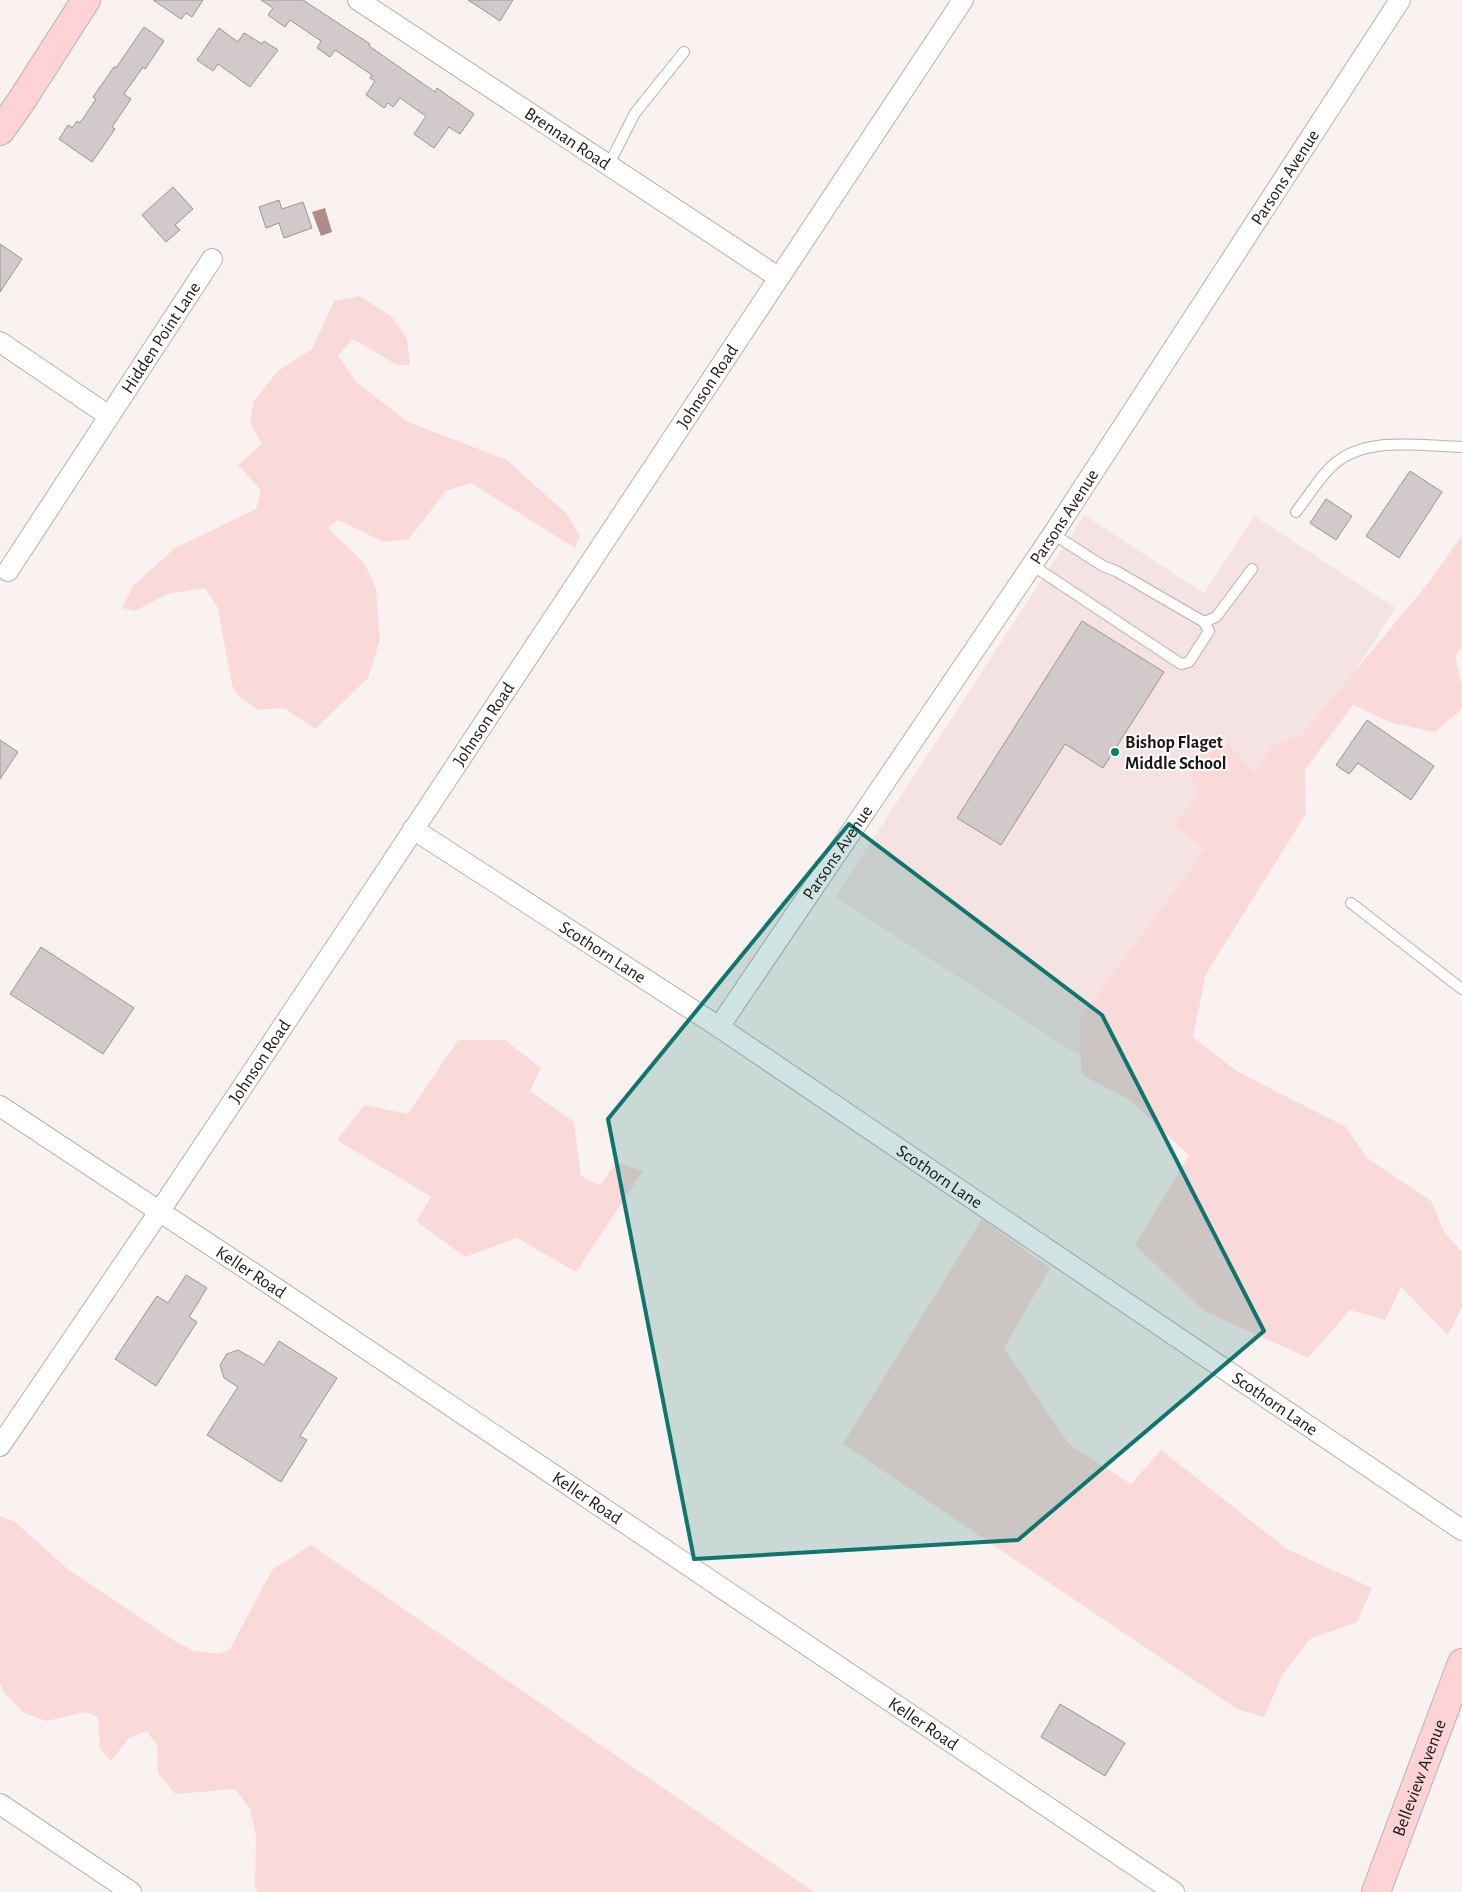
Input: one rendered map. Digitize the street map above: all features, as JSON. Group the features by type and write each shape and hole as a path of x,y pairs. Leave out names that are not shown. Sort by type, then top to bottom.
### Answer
{"street":[{"path":"0,131 86,0"},
{"name":"Brennan Road","path":"358,0 778,277"},
{"name":"Johnson Road","path":"0,1446 159,1212 963,0"},
{"name":"Parsons Avenue","path":"719,1027 1053,534 1400,0"},
{"name":"Hidden Point Lane","path":"8,571 212,259"},
{"path":"0,342 110,416"},
{"name":"Scothorn Lane","path":"413,829 719,1027 1462,1530"},
{"name":"Keller Road","path":"0,1106 277,1289 1174,1892"},
{"name":"Belleview Avenue","path":"1376,1892 1462,1663"},
{"path":"0,1804 131,1892"}],"lane":[{"path":"608,166 635,113 684,52"},
{"path":"1296,512 1332,466 1360,449 1386,444 1462,447"},
{"path":"1032,565 1181,664 1190,662 1209,631 1204,622 1116,571 1102,566 1053,534"},
{"path":"1204,622 1216,617 1252,569"},
{"path":"1352,903 1462,989"}],"highlighted area":[{"path":"849,824 1102,1015 1264,1331 1018,1540 694,1559 608,1119"}],"shaded area":[{"path":"325,208 332,232 321,236 312,212"},
{"path":"360,296 392,317 407,339 410,365 397,365 353,339 338,355 356,382 408,422 507,460 567,514 580,536 575,548 471,483 446,491 409,539 384,542 338,520 328,528 364,563 376,588 380,640 368,678 315,729 284,708 258,710 238,696 232,685 218,608 205,588 167,594 135,611 122,608 134,585 175,548 256,509 261,490 238,465 262,444 250,423 253,402 278,371 312,349 334,301"},
{"name":"Bishop Flaget Middle School","path":"1084,515 1204,593 1254,516 1396,608 1097,1067 835,897"},
{"path":"1462,535 1462,647 1455,656 1462,688 1462,709 1435,732 1392,723 1353,705 1305,770 1306,814 1206,974 1193,1037 1238,1072 1346,1127 1367,1158 1431,1201 1444,1232 1462,1252 1462,1307 1448,1335 1401,1287 1385,1320 1350,1310 1308,1358 1204,1311 1135,1245 1189,1155 1129,1100 1081,1074 1080,1019 1206,849 1174,826 1199,793 1183,760 1229,744 1255,774 1272,745 1301,736 1429,582"},
{"path":"458,1040 505,1040 541,1068 530,1091 574,1122 581,1176 600,1185 617,1162 643,1171 576,1272 517,1238 465,1257 416,1221 431,1197 337,1140 364,1105 408,1114"},
{"path":"982,1219 1050,1268 1004,1348 1069,1444 1131,1484 1161,1450 1287,1549 1372,1588 1357,1622 1310,1639 1283,1674 1264,1717 1237,1709 843,1444"},
{"path":"0,1516 14,1521 69,1570 173,1640 194,1651 219,1654 230,1649 272,1570 311,1545 814,1892 258,1892 255,1886 256,1835 250,1809 235,1789 175,1794 158,1773 157,1746 147,1731 129,1738 111,1761 100,1749 98,1717 86,1712 47,1721 24,1713 6,1695 0,1684"}],"building":[{"path":"153,0 203,0 192,17 186,13 181,19"},
{"path":"261,0 303,0 370,44 369,46 435,92 437,88 474,114 460,134 449,127 434,148 414,134 426,116 400,98 393,107 388,103 384,108 366,95 375,81 370,78 372,75 335,50 330,57 317,48 321,41 290,20 285,27 268,15 273,8"},
{"path":"468,0 513,0 500,21"},
{"path":"144,27 164,41 145,69 143,67 124,94 131,99 112,127 115,129 92,162 59,139 68,125 72,128 77,121 80,123 96,99 93,97 114,67 116,68"},
{"path":"219,28 238,42 244,33 262,44 264,41 278,50 250,87 218,64 213,71 197,60"},
{"path":"173,187 193,209 175,225 180,230 166,242 142,215"},
{"path":"279,200 282,209 303,202 312,228 284,238 279,223 266,228 259,207"},
{"path":"0,244 22,259 0,292"},
{"path":"1410,471 1442,492 1399,558 1366,536"},
{"path":"1326,499 1352,516 1336,540 1310,523"},
{"path":"1082,621 1164,672 1103,768 1065,744 1001,845 957,818"},
{"path":"1367,720 1434,766 1411,800 1358,763 1349,774 1336,765"},
{"path":"0,740 18,752 0,779"},
{"path":"41,947 134,1008 103,1054 10,994"},
{"path":"186,1275 207,1288 189,1317 197,1322 156,1386 115,1359 157,1296 168,1303"},
{"path":"279,1341 337,1378 300,1436 307,1440 281,1482 207,1435 238,1387 224,1378 220,1365 227,1354 238,1350 264,1365"},
{"path":"1060,1704 1125,1743 1105,1776 1041,1737"}],"place":[{"name":"Bishop Flaget Middle School","path":"1115,752"}]}
